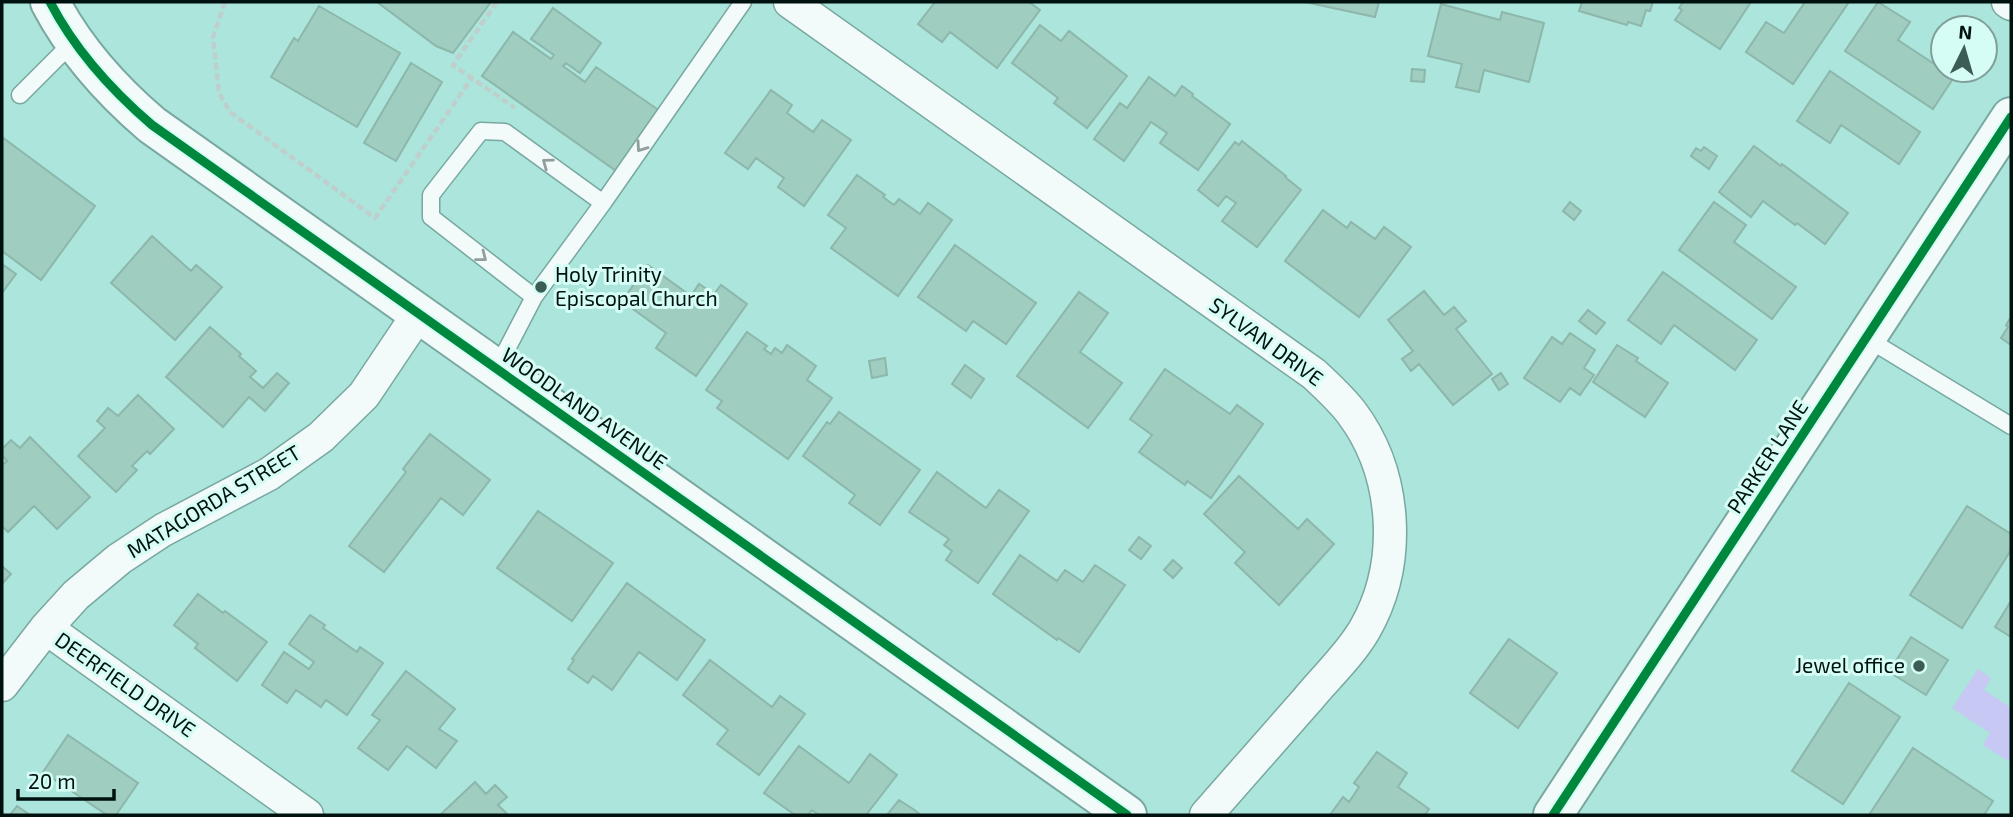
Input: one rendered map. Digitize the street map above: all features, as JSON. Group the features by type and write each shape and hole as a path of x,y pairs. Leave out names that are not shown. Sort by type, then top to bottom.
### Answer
{"street":[{"name":"WOODLAND AVENUE","path":"50,2 74,41 109,85 152,125 1127,815"},
{"name":"SYLVAN DRIVE","path":"790,2 1314,374 1340,399 1371,445 1388,502 1390,540 1384,580 1373,612 1354,646 1206,815"},
{"name":"PARKER LANE","path":"1553,815 2011,117"},
{"name":"MATAGORDA STREET","path":"2,685 46,628 76,595 119,559 163,530 270,474 321,437 363,395 419,313"},
{"name":"DEERFIELD DRIVE","path":"46,628 307,815"}],"lane":[{"path":"497,368 534,297 743,2"},
{"path":"20,95 74,41"},
{"path":"534,297 431,217 431,195 481,131 505,132 603,203"},
{"path":"1866,338 2011,426"}],"path":[{"path":"225,2 213,37 219,93 230,112 375,218 472,78"},
{"path":"497,2 453,65 517,110"}],"water":[{"path":"1978,669 1991,678 1984,690 2011,708 2011,756 2008,761 1983,745 1990,733 1952,708"}],"building":[{"path":"377,2 491,2 453,53 436,46"},
{"path":"935,2 1029,2 1040,10 997,68 950,32 942,42 918,24"},
{"path":"1305,2 1379,2 1375,17"},
{"path":"1582,2 1653,2 1650,11 1646,10 1641,26 1628,22 1627,25 1579,11"},
{"path":"1683,2 1751,2 1720,49 1675,20 1682,10 1679,8"},
{"path":"1805,2 1849,2 1793,84 1746,52 1766,22 1784,33"},
{"path":"1878,2 1910,22 1898,40 1929,60 1929,84 1949,84 1933,109 1845,51"},
{"path":"1441,4 1500,20 1502,12 1544,23 1529,82 1484,70 1479,92 1456,87 1462,64 1428,56"},
{"path":"319,6 400,53 357,127 271,77 294,38 298,41"},
{"path":"553,8 601,43 580,73 566,63 563,66 585,82 596,67 660,111 619,173 482,76 513,32 551,59 554,55 531,39"},
{"path":"1040,25 1061,41 1069,31 1127,76 1087,128 1054,103 1058,98 1012,63"},
{"path":"411,63 442,82 396,161 364,143"},
{"path":"1412,69 1425,70 1424,82 1411,81"},
{"path":"1830,71 1920,132 1899,164 1841,125 1830,143 1797,121"},
{"path":"1149,77 1175,96 1182,86 1230,124 1198,170 1160,143 1167,133 1151,122 1124,161 1094,139 1120,103 1127,108"},
{"path":"771,90 792,105 787,113 813,132 822,120 851,140 804,206 778,187 784,178 756,158 748,169 725,153"},
{"path":"2,137 95,206 41,280 2,251"},
{"path":"1242,141 1301,190 1257,247 1222,221 1236,203 1226,196 1218,206 1198,190 1235,142 1239,145"},
{"path":"1754,146 1848,213 1825,244 1763,201 1751,217 1719,192"},
{"path":"1704,147 1717,156 1709,169 1691,156 1696,148 1701,151"},
{"path":"857,175 894,205 899,199 920,214 928,203 952,220 898,296 831,248 846,228 828,215"},
{"path":"1570,202 1581,211 1574,220 1563,211"},
{"path":"1714,202 1746,225 1734,242 1796,287 1772,319 1679,250"},
{"path":"1323,210 1347,228 1351,222 1375,239 1384,227 1411,247 1359,317 1285,261"},
{"path":"152,236 191,271 196,265 222,287 175,340 111,283"},
{"path":"955,245 1036,303 1006,344 973,321 966,331 918,297"},
{"path":"2,264 16,274 2,293"},
{"path":"648,265 691,296 699,284 714,294 721,285 747,304 696,376 656,348 666,333 622,301"},
{"path":"1663,272 1757,340 1735,370 1674,325 1661,344 1628,320"},
{"path":"1424,291 1444,315 1454,307 1466,321 1456,329 1492,374 1453,405 1419,364 1411,371 1402,359 1413,351 1388,320"},
{"path":"1079,292 1108,313 1080,352 1122,383 1088,428 1017,376"},
{"path":"1588,310 1605,323 1596,334 1579,321"},
{"path":"2011,317 2011,345 2001,338"},
{"path":"210,327 256,371 250,377 263,388 277,373 289,383 265,411 249,397 223,427 166,377"},
{"path":"747,332 767,346 764,349 771,354 775,348 782,353 787,345 816,366 807,380 832,398 788,459 717,408 722,401 706,390"},
{"path":"1570,333 1595,350 1584,368 1594,375 1580,395 1570,388 1560,402 1524,378 1552,337 1562,344"},
{"path":"1617,345 1638,358 1636,361 1668,383 1645,417 1593,382"},
{"path":"885,358 887,375 872,378 869,361"},
{"path":"965,365 984,379 971,398 952,384"},
{"path":"1165,369 1230,414 1237,405 1263,424 1211,498 1187,481 1185,485 1139,452 1152,435 1130,419"},
{"path":"1501,373 1508,384 1499,390 1492,379"},
{"path":"138,395 174,429 150,454 147,451 132,466 137,470 116,492 78,456 105,428 97,421 108,408 118,416"},
{"path":"839,412 920,470 880,525 849,503 855,495 803,456 827,422 830,424"},
{"path":"430,434 490,480 463,515 441,498 384,572 349,546 406,472 403,469"},
{"path":"30,437 90,497 57,529 34,506 8,532 2,526 2,465 7,461 2,455 2,449 11,440 20,448"},
{"path":"937,472 986,508 999,490 1029,511 978,583 946,560 952,551 944,545 949,539 909,512"},
{"path":"1239,476 1298,529 1307,519 1334,544 1279,605 1235,563 1245,552 1204,514"},
{"path":"1967,506 2011,534 2011,550 1962,628 1910,595"},
{"path":"538,511 613,563 572,621 497,568"},
{"path":"1139,537 1151,546 1141,559 1129,550"},
{"path":"1020,555 1057,581 1065,570 1083,582 1095,565 1125,585 1079,652 1058,638 1057,640 993,594"},
{"path":"1173,560 1182,568 1173,578 1164,570"},
{"path":"2,566 11,574 2,584"},
{"path":"627,583 705,640 677,680 639,652 612,690 593,676 588,683 568,669 574,660 572,659"},
{"path":"198,594 267,642 237,681 195,648 198,644 174,625"},
{"path":"2011,601 2011,637 1995,627"},
{"path":"310,615 325,625 323,628 357,652 360,647 383,663 347,715 326,700 321,707 296,690 287,703 262,685 284,652 309,669 314,662 289,644"},
{"name":"Jewel office","path":"1911,637 1948,660 1926,695 1889,672"},
{"path":"1509,639 1557,673 1518,728 1470,693"},
{"path":"710,660 772,707 780,696 805,714 759,775 717,744 728,730 683,695"},
{"path":"406,671 455,709 439,729 457,741 436,768 407,746 388,770 358,748 380,720 372,715"},
{"path":"1849,683 1900,717 1843,804 1792,771"},
{"path":"68,735 138,783 116,815 107,815 43,772"},
{"path":"799,746 849,783 870,754 897,775 866,815 819,815 812,810 808,815 795,815 764,793"},
{"path":"1913,748 1993,801 1984,815 1869,815"},
{"path":"1377,752 1407,773 1398,787 1429,809 1425,815 1330,815 1343,797 1349,802 1359,787 1354,783"},
{"path":"475,782 486,794 495,785 507,797 498,805 508,815 440,815"},
{"path":"899,800 913,809 921,815 887,815"},
{"path":"17,806 30,815 10,815"}],"cycle path":[{"path":"50,2 71,37 95,68 122,98 152,125 1127,815"},
{"path":"1553,815 2011,117"}],"place":[{"name":"Holy Trinity Episcopal Church","path":"541,287"},
{"name":"Jewel office","path":"1919,666"}]}
